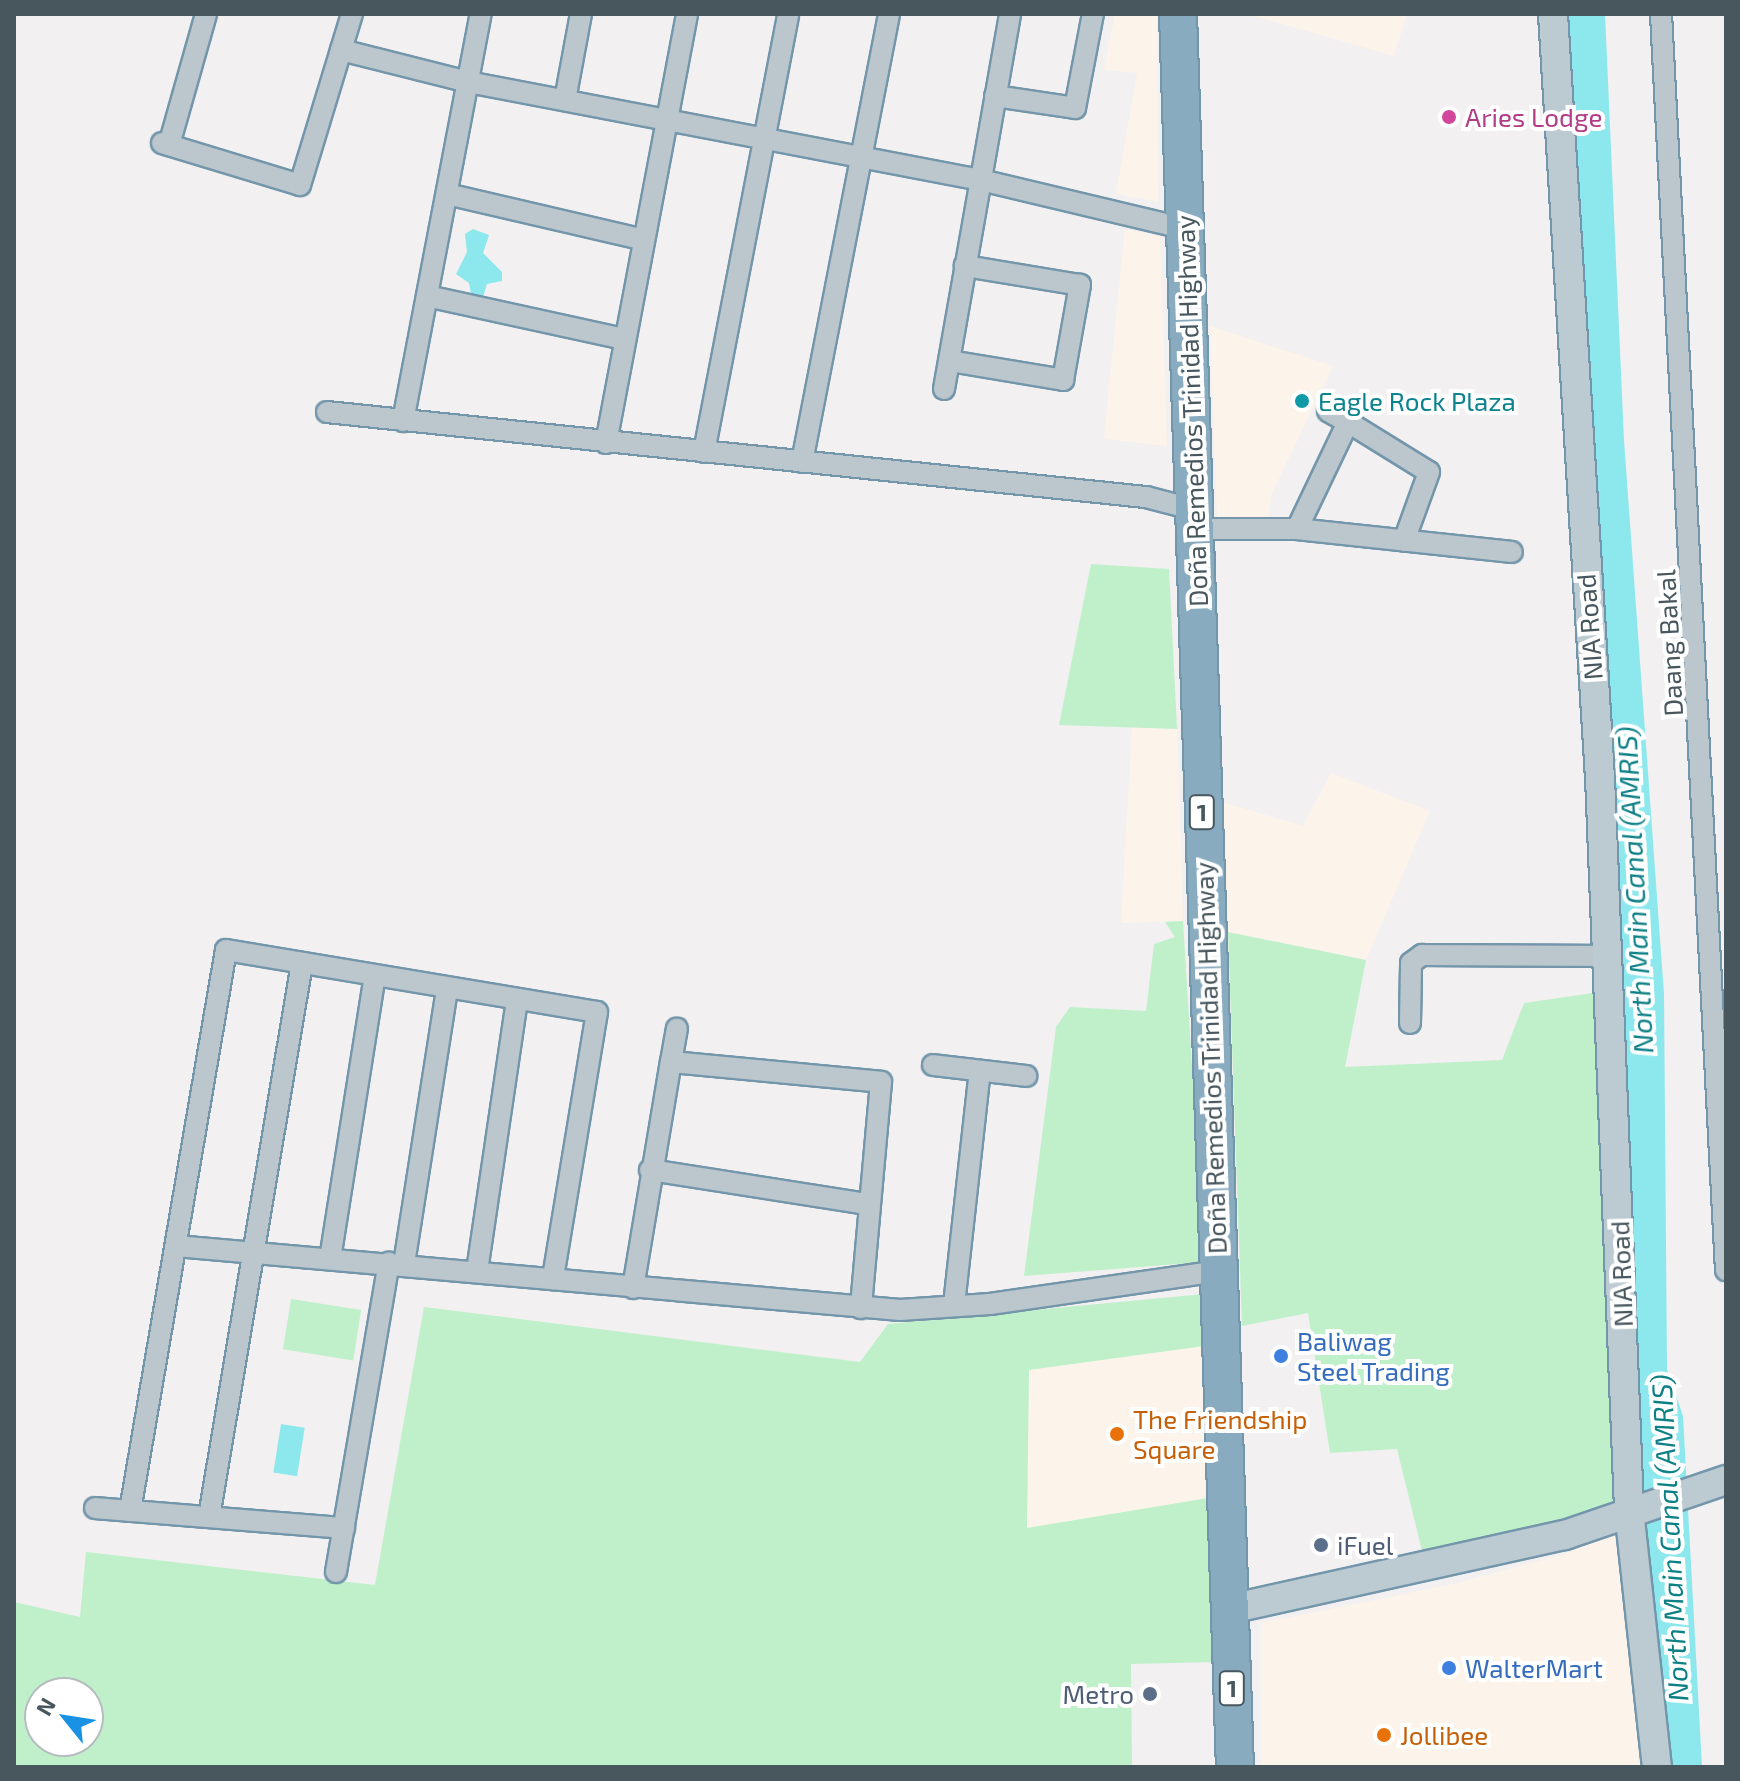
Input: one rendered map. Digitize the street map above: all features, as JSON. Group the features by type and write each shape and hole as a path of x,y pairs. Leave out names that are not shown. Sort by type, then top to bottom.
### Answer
{"highway":[{"name":"Doña Remedios Trinidad Highway","path":"1178,14 1235,1767"}],"street":[{"path":"206,14 166,144 300,185 352,14"},
{"path":"403,421 481,14"},
{"path":"565,100 581,14"},
{"path":"606,443 641,239 687,14"},
{"path":"704,452 788,14"},
{"path":"802,462 889,14"},
{"path":"944,389 1010,14"},
{"path":"995,96 1075,108 1093,14"},
{"name":"NIA Road","path":"1553,14 1635,1508 1657,1767"},
{"name":"Daang Bakal","path":"1661,14 1726,1270"},
{"path":"341,50 468,82 981,180 1186,229"},
{"path":"447,194 641,239"},
{"path":"950,361 1063,380 1080,285 965,266"},
{"path":"427,296 624,339"},
{"path":"1328,411 1429,472 1404,541"},
{"path":"327,412 1146,497 1196,519 1512,552"},
{"path":"1297,529 1348,422"},
{"path":"130,1511 226,950 597,1012 553,1279"},
{"path":"1410,1023 1411,963 1422,955 1607,956"},
{"path":"209,1517 302,963"},
{"path":"330,1259 375,976"},
{"path":"336,1572 397,1264 447,988"},
{"path":"477,1271 517,1001"},
{"path":"633,1288 650,1170 677,1029"},
{"path":"671,1062 881,1082 867,1204 861,1308"},
{"path":"933,1065 1026,1076"},
{"path":"954,1305 980,1071"},
{"path":"650,1170 867,1204"},
{"path":"176,1246 861,1308 954,1305 1218,1271"},
{"path":"1230,1609 1551,1538 1696,1487 1726,1480"},
{"path":"95,1508 344,1528"}],"shaded area":[{"path":"1115,14 1157,14 1158,202 1116,194 1137,73 1104,70"},
{"path":"1247,14 1407,14 1394,56"},
{"path":"1125,229 1160,236 1167,446 1104,439"},
{"name":"Eagle Rock Plaza","path":"1210,326 1333,366 1272,493 1268,521 1217,517"},
{"path":"1132,727 1177,729 1183,921 1121,923"},
{"path":"1331,773 1430,811 1366,960 1228,932 1222,802 1303,826"},
{"name":"The Friendship Square","path":"1204,1346 1208,1498 1027,1529 1029,1369"},
{"name":"WalterMart","path":"1626,1528 1645,1767 1261,1767 1261,1623 1453,1584 1561,1555"}],"green space":[{"path":"1091,564 1169,569 1177,729 1059,725"},
{"path":"1183,921 1204,1262 1024,1276 1056,1027 1070,1007 1146,1011 1154,944 1175,937 1165,922"},
{"path":"1228,932 1366,960 1345,1067 1502,1060 1524,1003 1600,992 1620,1502 1501,1546 1425,1563 1397,1449 1330,1453 1308,1313 1242,1326"},
{"path":"1204,1294 1204,1346 1029,1370 1027,1528 1208,1498 1214,1662 1131,1664 1132,1767 14,1767 14,1602 80,1617 86,1552 375,1585 424,1307 860,1362 888,1324"},
{"path":"291,1299 361,1310 353,1360 283,1349"}],"water":[{"name":"North Main Canal (AMRIS)","path":"1564,14 1605,14 1624,440 1664,994 1667,1369 1683,1416 1702,1767 1661,1767 1639,1470"},
{"path":"473,229 489,235 483,253 502,272 502,281 487,284 483,297 471,294 469,283 456,274 467,252 465,234"},
{"path":"281,1424 305,1428 297,1476 273,1472"}],"place":[{"name":"Aries Lodge","path":"1449,117"},
{"name":"Eagle Rock Plaza","path":"1302,401"},
{"name":"Baliwag Steel Trading","path":"1281,1356"},
{"name":"The Friendship Square","path":"1117,1434"},
{"name":"iFuel","path":"1321,1545"},
{"name":"WalterMart","path":"1449,1668"},
{"name":"Metro","path":"1150,1694"},
{"name":"Jollibee","path":"1384,1735"}]}
